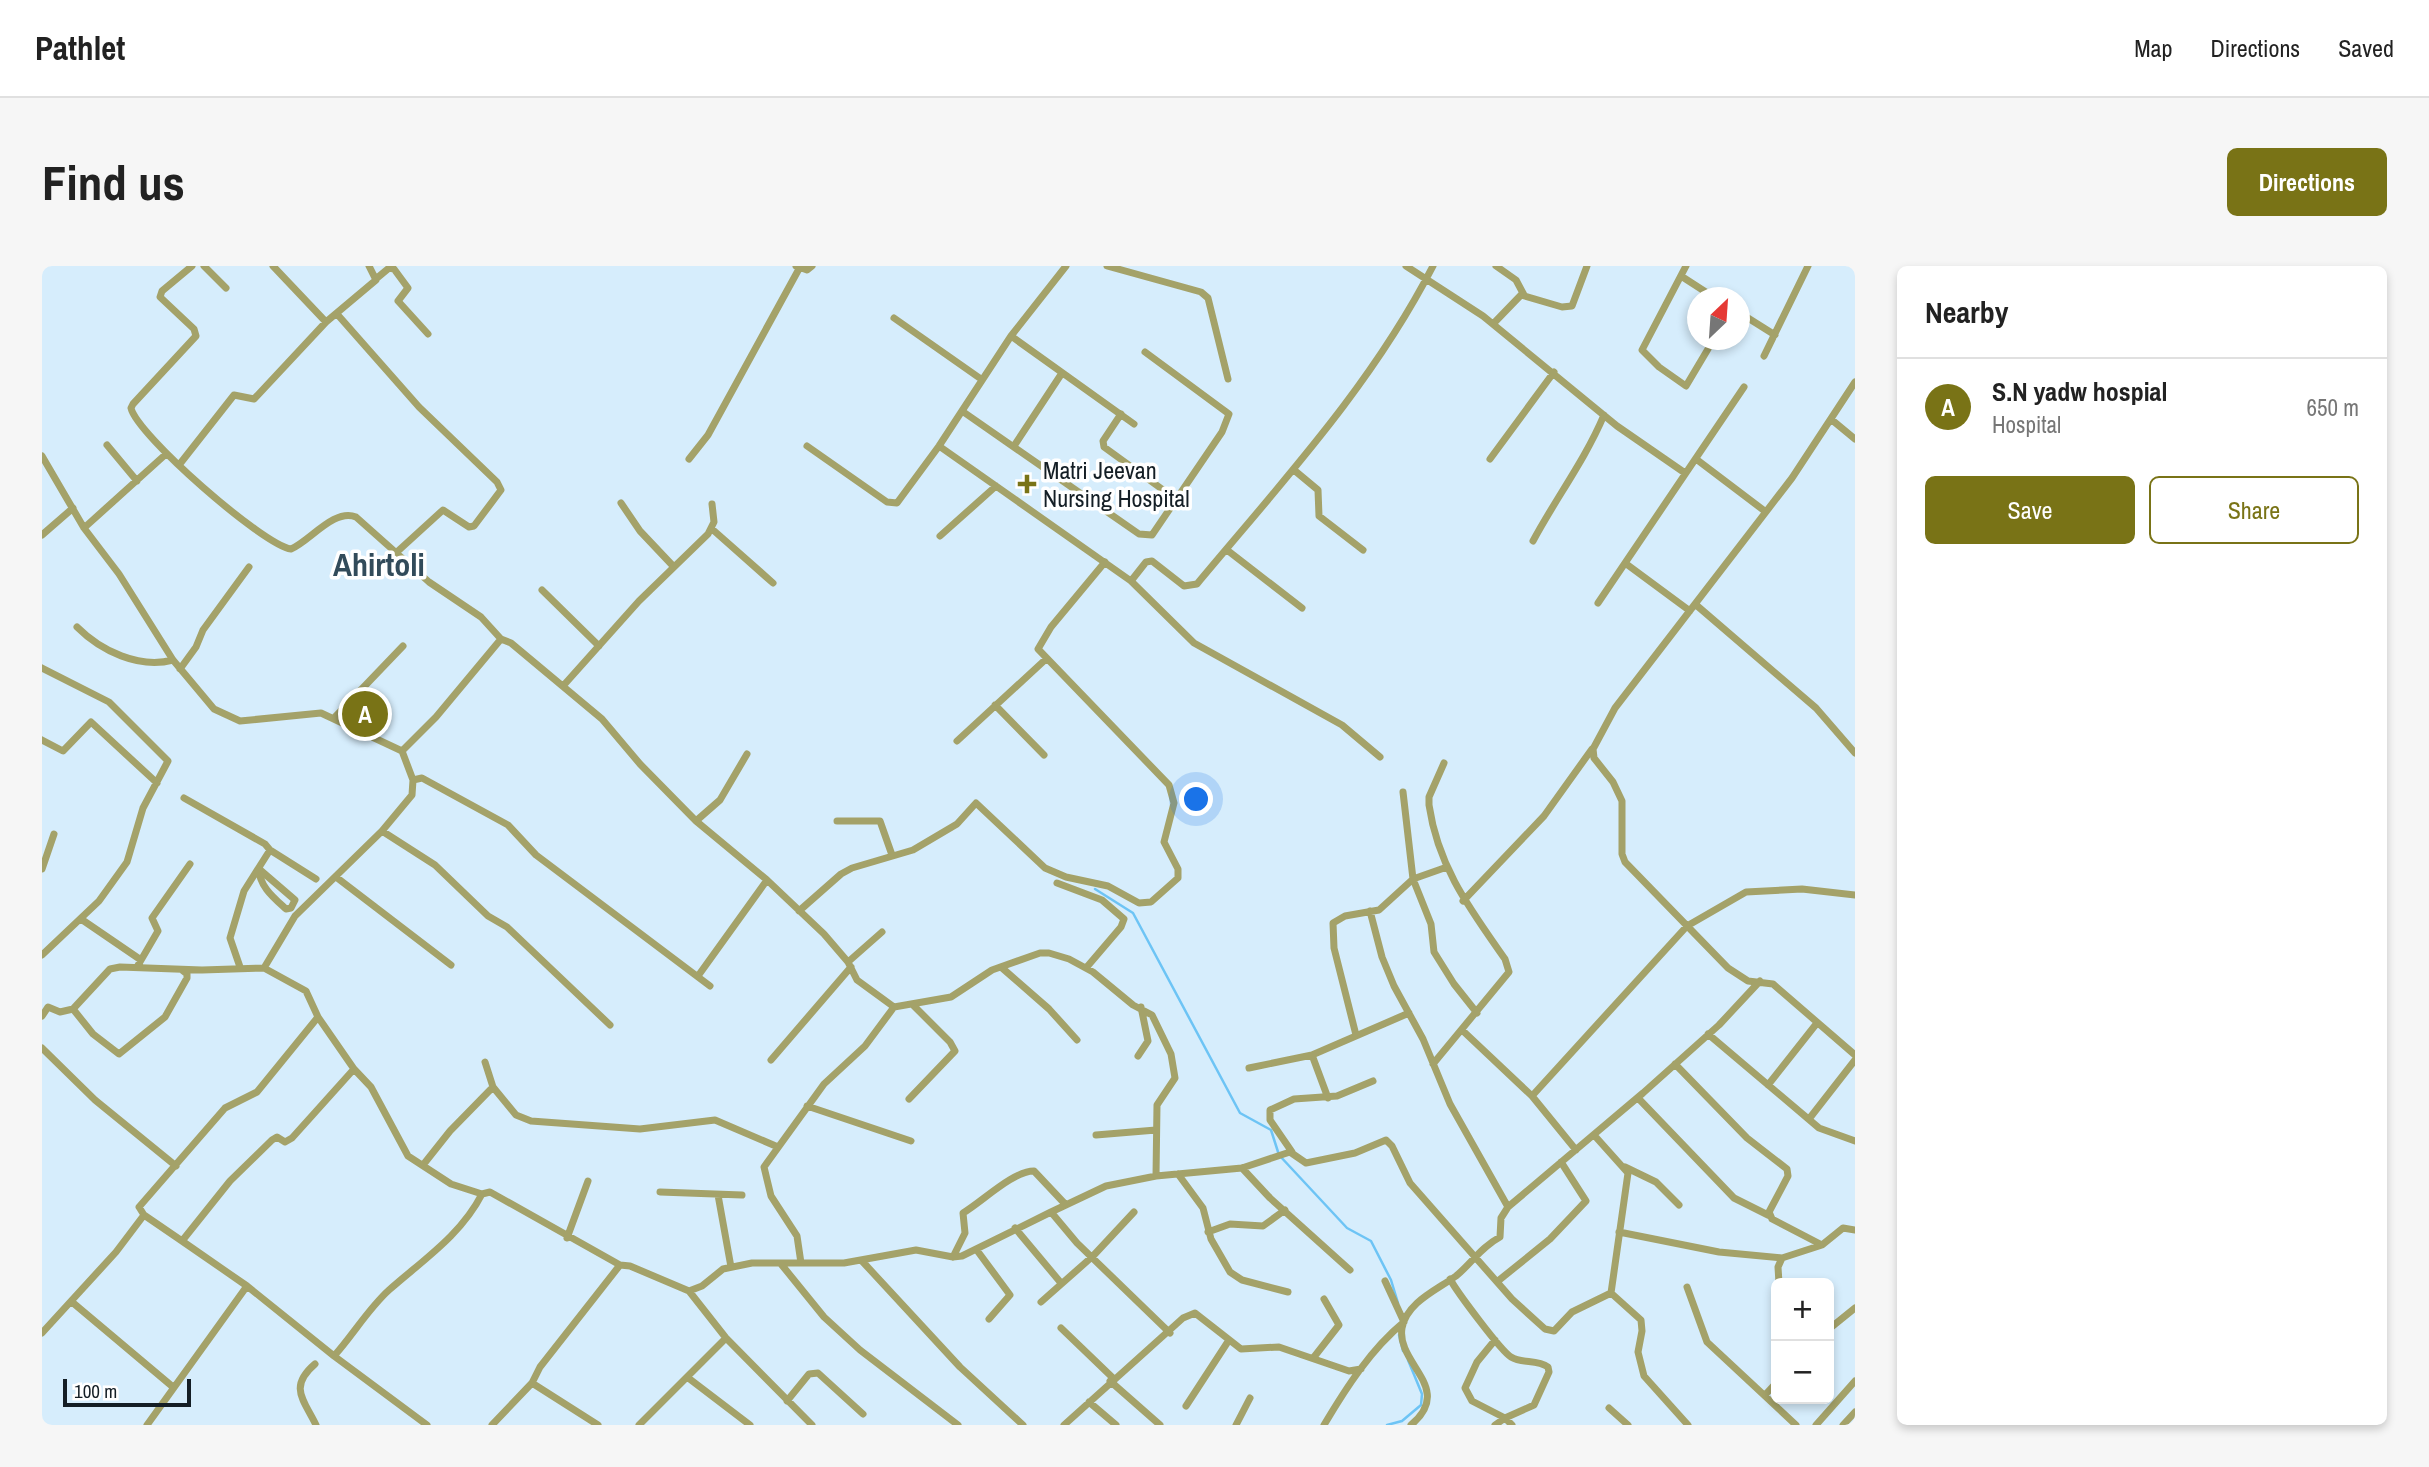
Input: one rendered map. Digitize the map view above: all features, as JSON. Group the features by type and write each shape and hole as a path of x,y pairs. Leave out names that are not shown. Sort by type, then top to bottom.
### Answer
{"street":[{"path":"192,266 162,290 160,297 194,329 194,340 131,408 134,418 166,454 253,529 281,547 296,547 339,517 350,515 398,551 429,582 481,617 501,639 511,643 602,719 640,764 696,821 767,880 824,934 850,964 857,980 894,1007 950,997 1001,967 1049,953 1069,958 1086,968 1140,1007 1156,1020 1175,1071 1175,1078 1157,1105 1156,1176"},
{"path":"204,266 226,288"},
{"path":"274,266 326,323"},
{"path":"369,266 377,278"},
{"path":"689,459 708,435 797,267 807,270 812,266"},
{"path":"807,446 894,505 939,446 1011,336 1066,266"},
{"path":"1107,266 1201,292 1208,298 1228,379"},
{"path":"1406,266 1493,324 1604,415 1685,473"},
{"path":"1131,581 1146,562 1152,561 1189,587 1197,584 1294,470 1360,385 1405,319 1433,266"},
{"path":"1496,266 1516,280 1524,295"},
{"path":"1493,324 1518,297 1524,295 1569,307 1574,303 1587,266"},
{"path":"1686,266 1643,345 1643,353 1686,386 1708,350"},
{"path":"1763,356 1808,266"},
{"path":"179,465 231,398 237,394 254,399 326,323 389,268 394,269 408,289 398,301 428,334"},
{"path":"1681,276 1698,287"},
{"path":"337,314 419,407 497,482 501,490 474,526 469,527 443,510 398,551"},
{"path":"894,318 981,379"},
{"path":"1750,319 1775,335"},
{"path":"1011,336 1134,424"},
{"path":"962,411 1146,537 1152,536 1223,432 1229,414 1145,352"},
{"path":"1490,459 1554,372"},
{"path":"1014,446 1062,373"},
{"path":"1463,901 1544,816 1593,749 1615,708 1766,512 1832,420 1855,382"},
{"path":"1598,603 1744,387"},
{"path":"1121,414 1103,441 1104,447 1177,500"},
{"path":"1533,541 1556,498 1584,460 1604,415"},
{"path":"1832,420 1855,439"},
{"path":"107,445 137,481"},
{"path":"939,446 1131,581 1194,643 1342,725 1380,757"},
{"path":"84,528 166,454"},
{"path":"42,456 84,528 119,574 173,660 214,709 226,717 240,721 321,713 335,717 402,751 413,780 412,795 382,831 295,916 264,968"},
{"path":"1696,459 1766,512"},
{"path":"1294,470 1318,490 1319,516 1363,550"},
{"path":"940,536 996,486"},
{"path":"621,503 640,531 674,566"},
{"path":"563,686 712,529 712,504"},
{"path":"42,535 73,508"},
{"path":"712,529 773,583"},
{"path":"1227,550 1302,608"},
{"path":"799,911 841,874 913,849 953,827 976,803 1038,862 1058,874 1108,886 1139,903 1151,902 1175,881 1178,869 1164,842 1174,803 1169,785 1038,649 1105,562"},
{"path":"1625,563 1693,607 1816,708 1855,753"},
{"path":"180,669 196,647 203,630 249,567"},
{"path":"542,590 599,646"},
{"path":"76,627 98,646 120,655 155,665 173,660"},
{"path":"402,751 436,717 501,639"},
{"path":"335,717 403,646"},
{"path":"957,741 1046,659"},
{"path":"42,668 93,692 140,730 168,761 136,827 127,862 99,901 42,955"},
{"path":"995,705 1044,755"},
{"path":"42,740 63,751 89,722 95,723 116,747 157,783"},
{"path":"1593,749 1594,758 1619,792 1622,801 1622,846 1625,862 1740,977 1773,984 1855,1055"},
{"path":"696,821 720,800 747,754"},
{"path":"1433,1064 1507,977 1509,967 1463,901 1447,867 1429,805 1429,797 1444,763"},
{"path":"413,780 422,778 508,825 536,855 710,986"},
{"path":"1403,792 1413,879 1432,924 1434,952 1477,1013"},
{"path":"184,798 265,844 270,850 316,879"},
{"path":"836,821 880,821 892,855"},
{"path":"382,831 435,864 488,916 507,927 610,1025"},
{"path":"42,869 54,834"},
{"path":"240,967 230,938 244,891 270,850"},
{"path":"139,963 158,931 152,918 190,864"},
{"path":"1356,1035 1332,930 1336,919 1385,906 1413,879 1447,867"},
{"path":"259,869 295,901 291,908 286,909 258,879 259,869"},
{"path":"336,877 452,965"},
{"path":"698,976 767,880"},
{"path":"1057,883 1102,900 1124,919 1121,927 1086,968"},
{"path":"1532,1096 1687,926 1746,892 1802,888 1855,895"},
{"path":"1370,911 1382,957 1450,1104 1508,1207"},
{"path":"81,919 139,963"},
{"path":"771,1060 850,964 882,932"},
{"path":"42,1016 48,1007 60,1012 73,1009 110,970 139,963 181,970 264,968 306,991 318,1017 354,1069 371,1087 408,1156 451,1184 482,1194 490,1192 500,1196 567,1238 593,1248 620,1265 630,1266 689,1291 726,1338 812,1425"},
{"path":"1001,967 1049,1009 1077,1040"},
{"path":"73,1009 93,1034 119,1054 165,1017 187,978 187,974 181,970"},
{"path":"1324,1425 1361,1368 1387,1336 1404,1322 1420,1301 1450,1279 1475,1254 1500,1237 1501,1218 1508,1207 1638,1098 1708,1034 1760,981"},
{"path":"909,1099 955,1051 950,1042 913,1005"},
{"path":"801,1263 797,1236 775,1205 764,1167 824,1084 873,1036 894,1007"},
{"path":"1138,1056 1148,1041 1140,1007"},
{"path":"1249,1068 1312,1055 1409,1013"},
{"path":"318,1017 257,1092 225,1108 139,1207 144,1215 247,1286 423,1424"},
{"path":"1768,1085 1817,1023"},
{"path":"1462,1030 1532,1096 1576,1150"},
{"path":"1708,1034 1825,1132 1855,1142"},
{"path":"42,1048 95,1100 176,1166"},
{"path":"1312,1055 1328,1098"},
{"path":"1809,1119 1855,1060"},
{"path":"485,1062 493,1087 516,1115 531,1121 640,1129 715,1120 778,1146"},
{"path":"1675,1064 1747,1138 1787,1169 1788,1176 1768,1215"},
{"path":"182,1241 230,1181 272,1140 277,1137 285,1142 292,1138 354,1069"},
{"path":"1373,1082 1328,1098 1294,1099 1268,1112 1289,1152 1300,1162 1306,1163 1354,1153 1382,1141 1389,1142 1410,1183 1512,1299 1549,1332 1554,1331 1572,1312 1611,1293"},
{"path":"423,1166 439,1143 493,1087"},
{"path":"1638,1098 1734,1198 1822,1245"},
{"path":"807,1106 911,1141"},
{"path":"1096,1135 1156,1130"},
{"path":"1594,1135 1625,1166 1656,1181 1679,1205"},
{"path":"689,1291 730,1267 752,1262 781,1264 862,1261 916,1250 953,1257 976,1250 1015,1228 1106,1186 1156,1176 1242,1168 1289,1152"},
{"path":"1498,1281 1550,1239 1586,1201 1561,1162"},
{"path":"1611,1293 1628,1180 1625,1166"},
{"path":"1242,1168 1350,1270"},
{"path":"953,1257 964,1230 963,1213 981,1203 1014,1176 1031,1170 1046,1180 1066,1205"},
{"path":"1178,1174 1203,1208 1208,1232 1234,1276 1288,1292"},
{"path":"567,1238 588,1181"},
{"path":"660,1192 742,1195"},
{"path":"334,1356 388,1291 463,1225 482,1194"},
{"path":"718,1195 730,1267"},
{"path":"1208,1232 1235,1223 1263,1226 1284,1210"},
{"path":"1051,1212 1170,1333"},
{"path":"1041,1302 1093,1256 1134,1212"},
{"path":"42,1333 72,1302 144,1215"},
{"path":"1015,1228 1061,1283"},
{"path":"1619,1232 1719,1252 1782,1258 1822,1245 1843,1228 1855,1230"},
{"path":"976,1250 1010,1295 989,1319"},
{"path":"1778,1278 1777,1267 1782,1258"},
{"path":"862,1261 960,1367 1023,1425"},
{"path":"781,1264 824,1317 860,1350 958,1425"},
{"path":"492,1425 532,1383 540,1367 620,1265"},
{"path":"1450,1279 1465,1305 1477,1314 1507,1355 1545,1364 1549,1372 1534,1405 1495,1425"},
{"path":"1385,1281 1404,1322 1403,1340 1427,1390 1426,1405 1411,1425"},
{"path":"147,1425 247,1286"},
{"path":"1687,1287 1707,1342 1796,1425"},
{"path":"1611,1293 1641,1320 1638,1352 1644,1376 1688,1425"},
{"path":"1314,1357 1339,1325 1324,1299"},
{"path":"72,1302 173,1387"},
{"path":"1834,1325 1855,1308"},
{"path":"1064,1425 1112,1380 1170,1333 1183,1318 1195,1313 1228,1340 1248,1350 1279,1347 1349,1371 1361,1368"},
{"path":"1060,1328 1160,1425"},
{"path":"639,1425 726,1338"},
{"path":"1186,1406 1228,1340"},
{"path":"1495,1340 1477,1362 1465,1388 1472,1401 1513,1425"},
{"path":"315,1364 306,1372 299,1387 303,1403 316,1425"},
{"path":"787,1401 809,1374 818,1373 863,1413"},
{"path":"687,1377 750,1425"},
{"path":"1816,1425 1855,1381"},
{"path":"532,1383 598,1425"},
{"path":"1765,1395 1771,1388"},
{"path":"1236,1425 1250,1398"},
{"path":"1088,1402 1116,1425"},
{"path":"1609,1408 1628,1425"},
{"path":"1843,1425 1855,1412"}],"waterway":[{"path":"1095,889 1133,913 1240,1113 1271,1130 1279,1155 1347,1228 1371,1241 1391,1280 1398,1303"},
{"path":"1399,1335 1403,1351"},
{"path":"1387,1425 1402,1421 1421,1405 1422,1394 1408,1360"}],"place":[{"name":"Matri Jeevan Nursing Hospital","path":"1027,484"},
{"name":"S.N yadw hospial","path":"365,714"}],"district":[{"name":"Ahirtoli","path":"379,564"}]}
